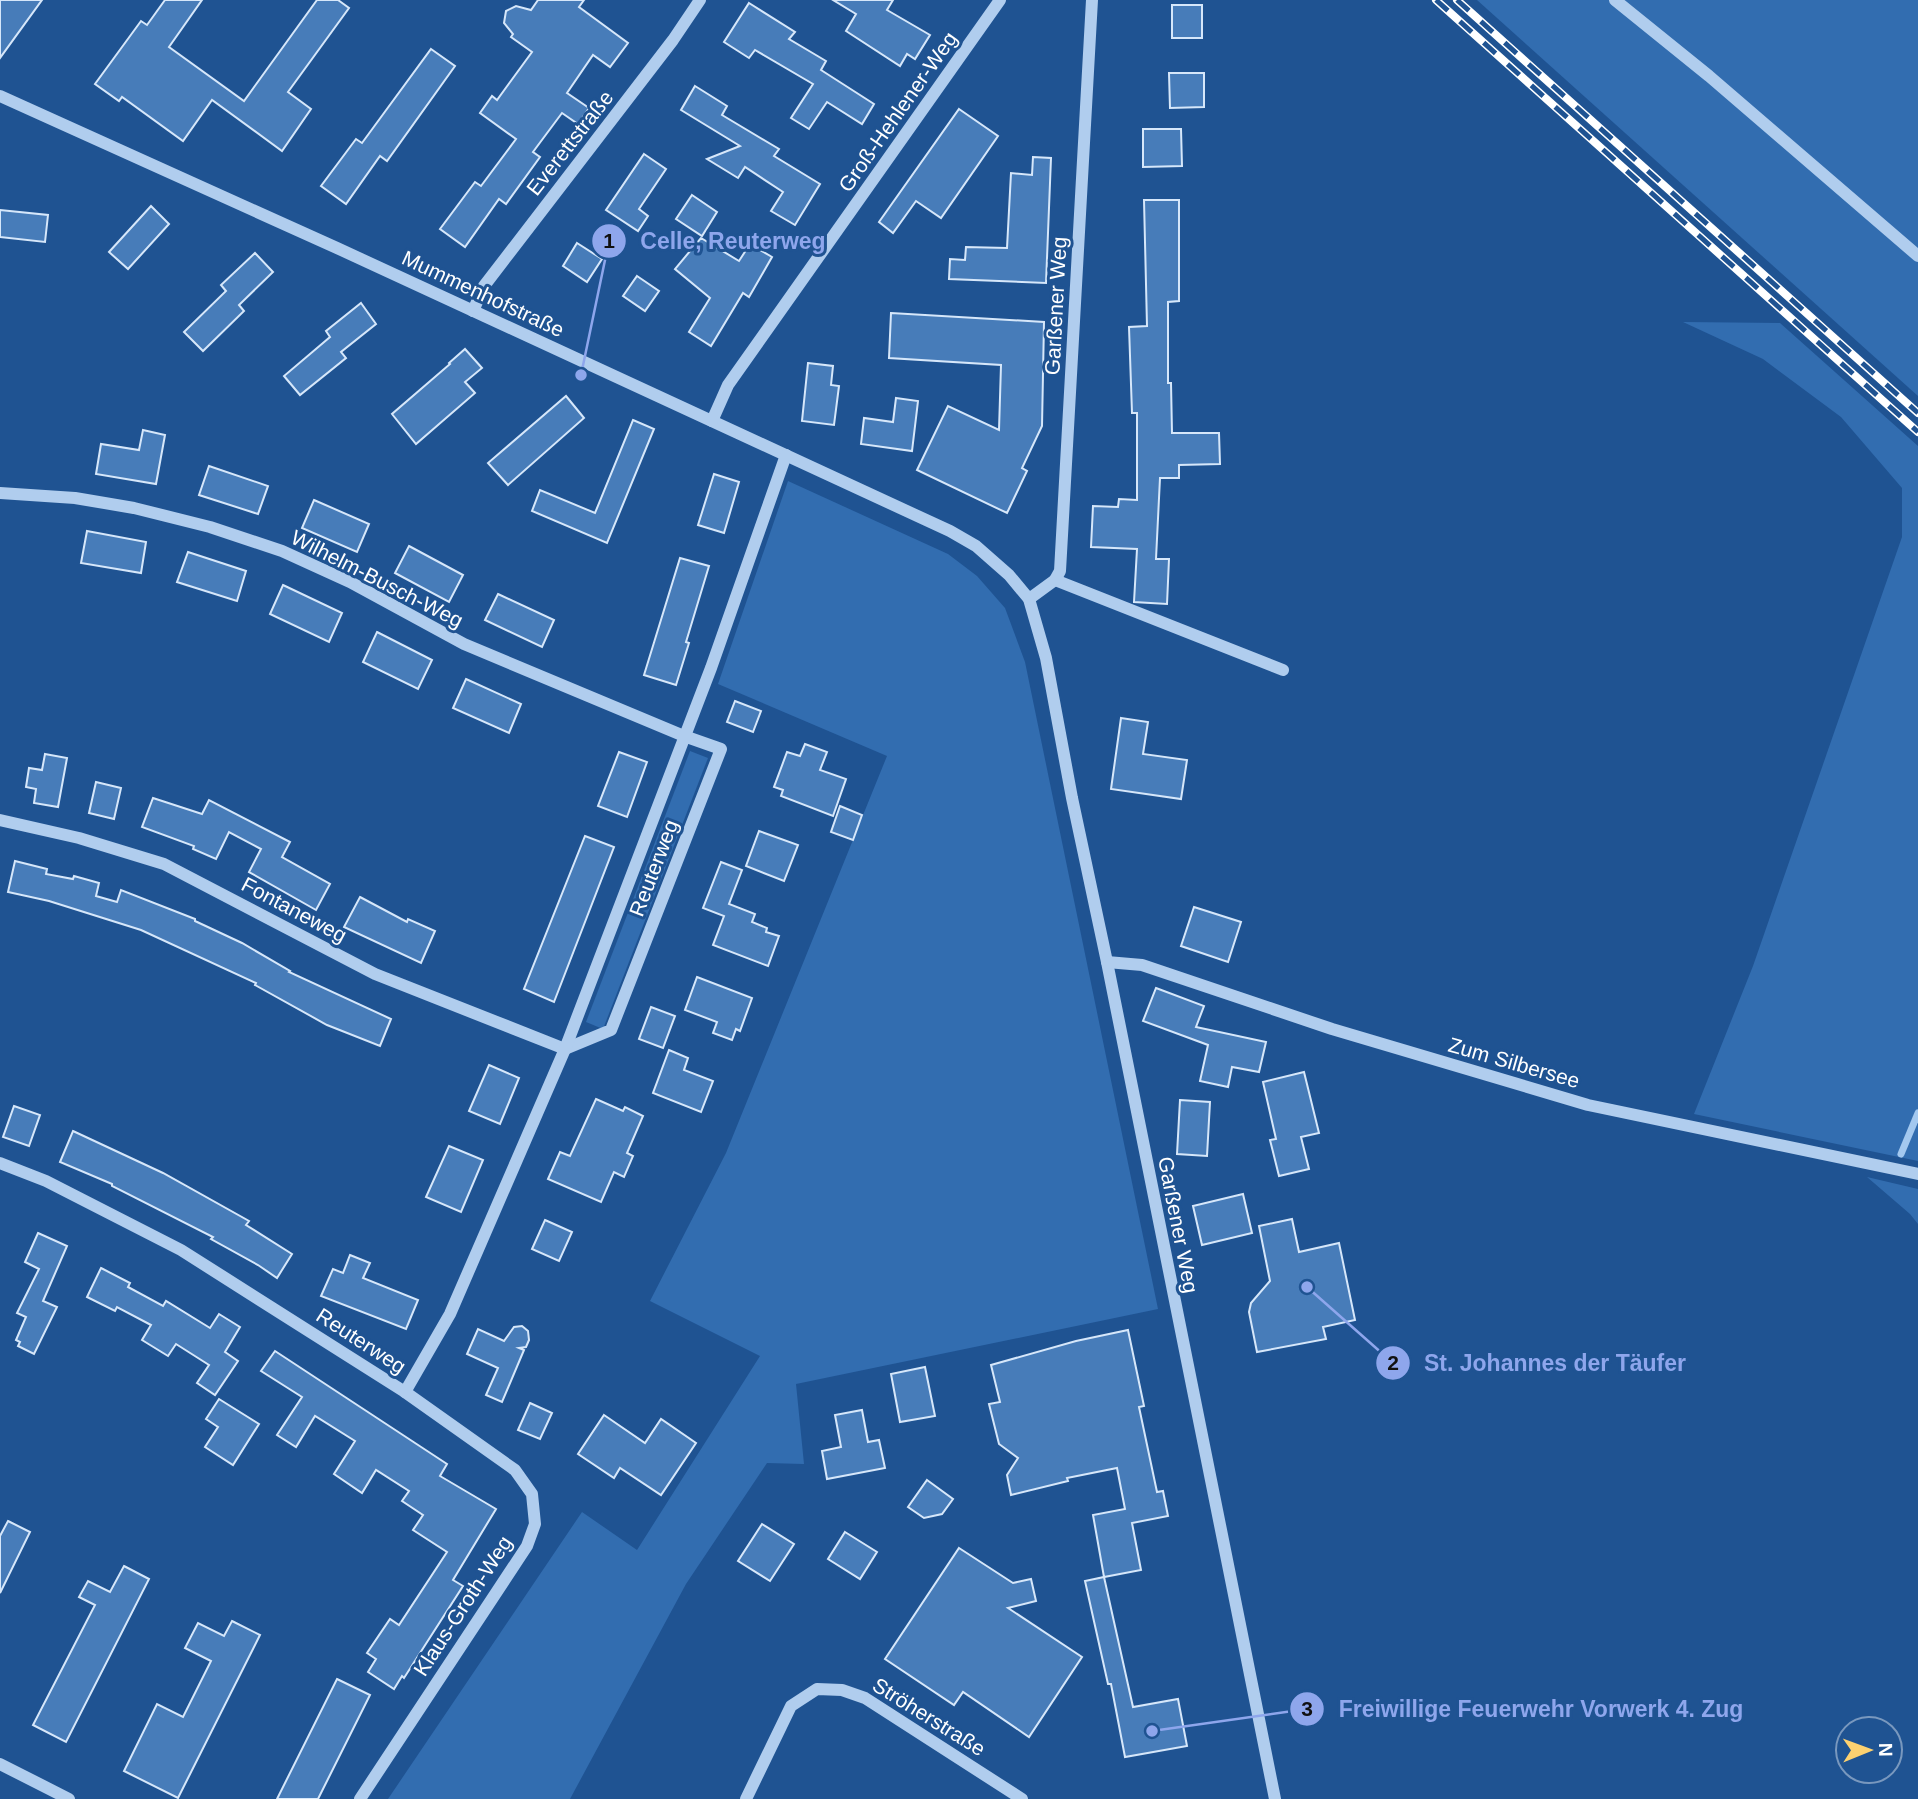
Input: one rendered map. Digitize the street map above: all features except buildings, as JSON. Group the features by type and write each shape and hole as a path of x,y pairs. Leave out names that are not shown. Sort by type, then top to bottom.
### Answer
{"street":[{"name":"Everettstraße","path":"473,311 484,286 643,80 700,0"},
{"name":"Groß-Hehlener-Weg","path":"712,421 729,385 1000,0"},
{"name":"Garßener Weg","path":"1055,580 1060,571 1092,0"},
{"path":"1615,0 1709,76 1918,256"},
{"name":"Mummenhofstraße","path":"0,96 950,531 976,546 1009,575 1029,599 1046,658"},
{"name":"Reuterweg","path":"0,1163 46,1181 181,1250 405,1392 450,1314 565,1049 711,668 786,455"},
{"name":"Wilhelm-Busch-Weg","path":"0,493 75,498 134,509 210,527 282,551 350,582 464,644 684,736"},
{"path":"1029,599 1055,580 1283,670"},
{"name":"Garßener Weg","path":"1046,658 1275,1799"},
{"name":"Reuterweg","path":"565,1049 611,1030 721,750 684,736"},
{"name":"Fontaneweg","path":"0,820 79,838 164,864 375,974 565,1049"},
{"name":"Zum Silbersee","path":"1107,962 1142,965 1348,1034 1588,1105 1918,1174"},
{"name":"Klaus-Groth-Weg","path":"360,1799 527,1546 536,1524 531,1494 515,1470 405,1392"},
{"name":"Ströherstraße","path":"746,1799 791,1706 817,1689 842,1690 865,1698 1022,1799"},
{"path":"0,1764 69,1799"}],"shaded area":[{"path":"1477,0 1918,0 1918,396"},
{"path":"1683,322 1780,323 1918,446 1918,1161 1694,1114 1753,966 1902,537 1902,488 1841,417 1763,359"},
{"path":"788,481 948,554 977,576 1005,608 1025,662 1158,1309 796,1384 804,1464 767,1463 686,1584 570,1799 388,1799 582,1512 637,1550 760,1356 650,1301 726,1153 887,756 718,684"},
{"path":"690,751 708,758 603,1029 586,1022"},
{"path":"1867,1177 1918,1189 1918,1224 1910,1214"}],"waterway":[{"path":"1901,1154 1918,1113"}],"railway":[{"path":"1436,0 1918,432"},
{"path":"1457,0 1918,413"}],"place":[{"name":"Celle, Reuterweg","path":"581,375"},
{"name":"St. Johannes der Täufer","path":"1307,1287"},
{"name":"Freiwillige Feuerwehr Vorwerk 4. Zug","path":"1152,1731"}]}
